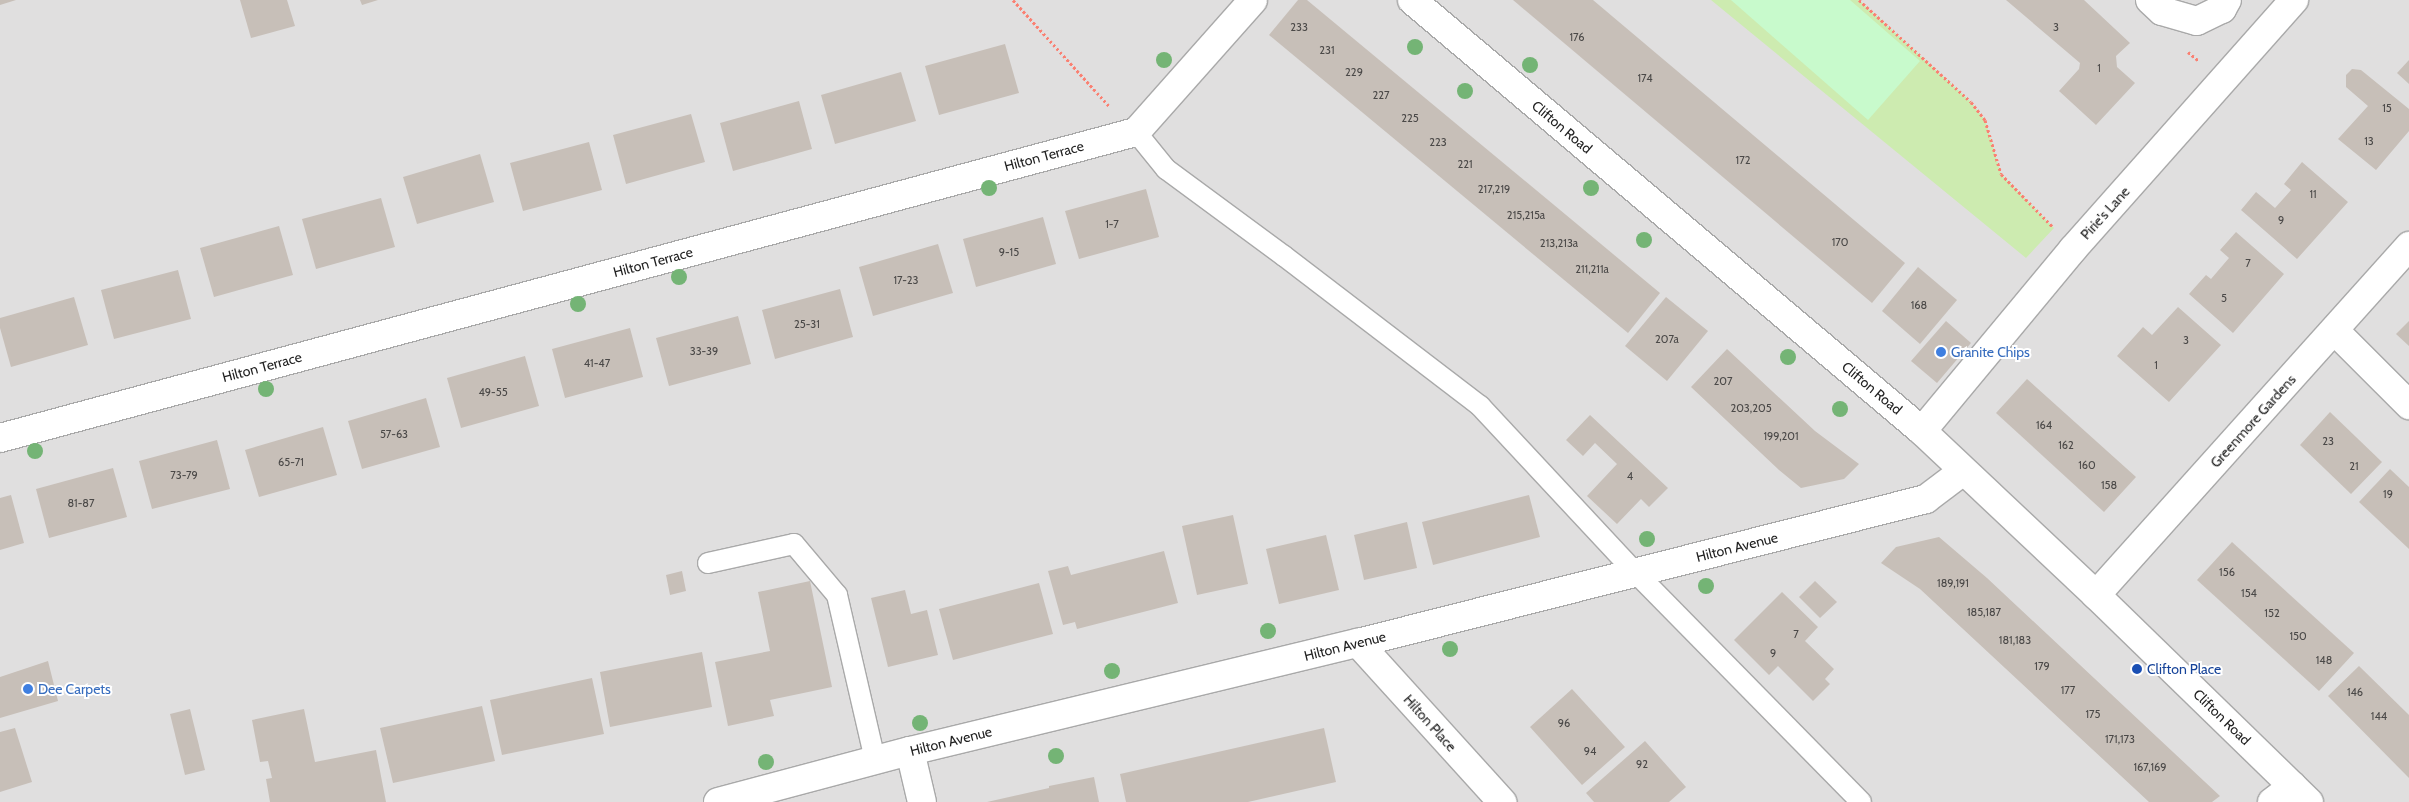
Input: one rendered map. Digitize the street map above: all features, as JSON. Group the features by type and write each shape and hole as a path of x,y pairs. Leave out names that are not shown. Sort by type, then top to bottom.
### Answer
{"street":[{"path":"1136,132 1253,0"},
{"name":"Clifton Road","path":"1412,0 1922,431 2096,594 2291,797"},
{"path":"2150,0 2162,11 2197,21 2222,9 2227,0"},
{"name":"Pirie's Lane","path":"1922,431 2073,250 2294,0"},
{"name":"Hilton Terrace","path":"0,438 1136,132"},
{"name":"Greenmore Gardens","path":"2096,594 2335,331 2409,246"},
{"path":"2335,331 2409,405"},
{"name":"Hilton Avenue","path":"718,802 910,751 1358,643 1926,499 1963,471"},
{"name":"Hilton Place","path":"1358,643 1502,802"},
{"path":"910,751 922,802"}],"lane":[{"path":"1136,132 1166,169 1284,256 1480,406 1602,534 1636,573 1861,802"},
{"path":"708,563 794,544 806,558 836,594 875,760"}],"path":[{"path":"1013,0 1092,89 1136,132"},
{"path":"1859,0 1971,102 1985,120 2000,174 2073,250"}],"shaded area":[{"path":"0,0 2409,0 2409,802 0,802"}],"green space":[{"path":"1711,0 1859,0 1971,102 1985,120 2001,174 2054,228 2026,258"},
{"path":"1731,0 1850,0 1920,61 1868,120"}],"building":[{"path":"0,0 16,0 0,5"},
{"path":"240,0 287,0 295,26 251,38"},
{"path":"360,0 378,0 362,5"},
{"path":"1298,0 1307,0 1660,293 1628,333 1269,35"},
{"path":"1513,0 1593,0 1905,263 1872,303"},
{"path":"2006,0 2084,0 2130,43 2116,56 2117,67 2135,83 2096,125 2059,91 2079,69 2080,63"},
{"path":"1005,44 1019,93 939,115 925,66"},
{"path":"2409,60 2409,84 2397,73"},
{"path":"2352,69 2361,70 2409,109 2409,131 2376,170 2338,139 2368,106 2346,87 2346,75"},
{"path":"901,72 916,121 835,144 821,95"},
{"path":"799,101 812,149 733,171 720,123"},
{"path":"691,114 705,162 626,184 613,135"},
{"path":"589,142 602,190 523,211 510,163"},
{"path":"480,154 494,202 417,224 403,177"},
{"path":"2302,162 2348,202 2297,259 2241,210 2256,192 2275,208 2291,190 2284,184"},
{"path":"1146,189 1159,237 1079,259 1065,211"},
{"path":"381,198 395,247 316,269 302,219"},
{"path":"1043,217 1056,264 976,287 963,239"},
{"path":"279,226 293,275 214,297 200,248"},
{"path":"2236,232 2284,274 2233,333 2189,294 2206,275 2211,279 2229,258 2220,250"},
{"path":"938,244 953,293 873,316 859,267"},
{"path":"1918,267 1957,300 1920,344 1882,311"},
{"path":"178,270 191,319 114,339 101,290"},
{"path":"840,289 853,337 775,359 762,310"},
{"path":"74,297 88,345 11,367 0,328 0,318"},
{"path":"1666,297 1708,331 1667,381 1625,346"},
{"path":"2178,307 2221,345 2169,402 2117,356 2143,327 2152,335"},
{"path":"738,316 751,364 669,386 656,338"},
{"name":"Granite Chips","path":"1946,321 1971,343 1937,383 1911,361"},
{"path":"2409,321 2409,346 2396,334"},
{"path":"630,328 643,377 565,398 552,349"},
{"path":"1727,349 1815,431 1859,464 1844,479 1801,488 1779,470 1691,387"},
{"path":"525,356 539,406 461,428 447,378"},
{"path":"2027,379 2136,477 2104,512 1996,413"},
{"path":"426,398 440,447 362,469 348,421"},
{"path":"2330,412 2382,462 2351,494 2300,445"},
{"path":"1590,415 1668,488 1649,507 1641,499 1617,524 1587,496 1617,464 1595,443 1583,456 1566,440"},
{"path":"323,427 337,475 259,497 245,450"},
{"path":"217,440 230,489 152,509 139,461"},
{"path":"113,468 127,517 49,538 36,489"},
{"path":"2390,469 2409,487 2409,549 2359,502"},
{"path":"11,495 24,543 0,550 0,498"},
{"path":"1529,495 1540,537 1433,565 1422,522"},
{"path":"1233,515 1248,584 1197,595 1182,526"},
{"path":"1407,522 1417,568 1364,580 1354,535"},
{"path":"1326,535 1339,590 1279,604 1266,549"},
{"path":"1939,537 1987,578 2220,796 2212,802 2149,802 1920,589 1881,563 1896,547"},
{"path":"2232,542 2354,653 2319,691 2197,580"},
{"path":"1164,551 1178,603 1077,629 1075,622 1063,625 1048,571 1068,566 1071,575"},
{"path":"682,571 686,591 670,595 666,575"},
{"path":"810,581 832,687 770,700 774,716 728,726 715,662 770,651 758,592"},
{"path":"1815,581 1837,602 1820,618 1799,597"},
{"path":"1039,583 1053,634 953,660 939,609"},
{"path":"905,590 911,614 927,610 938,655 888,667 871,598"},
{"path":"1782,592 1818,627 1805,641 1834,669 1825,679 1830,684 1813,701 1778,666 1769,675 1734,640"},
{"path":"702,652 712,707 610,727 600,672"},
{"name":"Dee Carpets","path":"48,661 58,701 0,718 0,677"},
{"path":"2359,666 2409,715 2409,778 2328,696"},
{"path":"592,678 604,734 502,755 490,700"},
{"path":"1572,689 1625,747 1582,785 1530,727"},
{"path":"482,706 495,761 393,783 380,728"},
{"path":"190,709 205,770 185,775 170,714"},
{"path":"304,709 315,762 376,750 386,802 270,802 266,779 272,778 268,761 260,762 252,720"},
{"path":"15,728 32,782 0,792 0,732"},
{"path":"1324,728 1336,782 1248,802 1126,802 1120,774"},
{"path":"1645,741 1686,787 1669,802 1594,802 1586,793"},
{"path":"1094,777 1099,802 987,802 1049,788 1049,786"}],"place":[{"name":"Granite Chips","path":"1941,352"},
{"name":"Clifton Place","path":"2137,669"},
{"name":"Dee Carpets","path":"28,689"}]}
